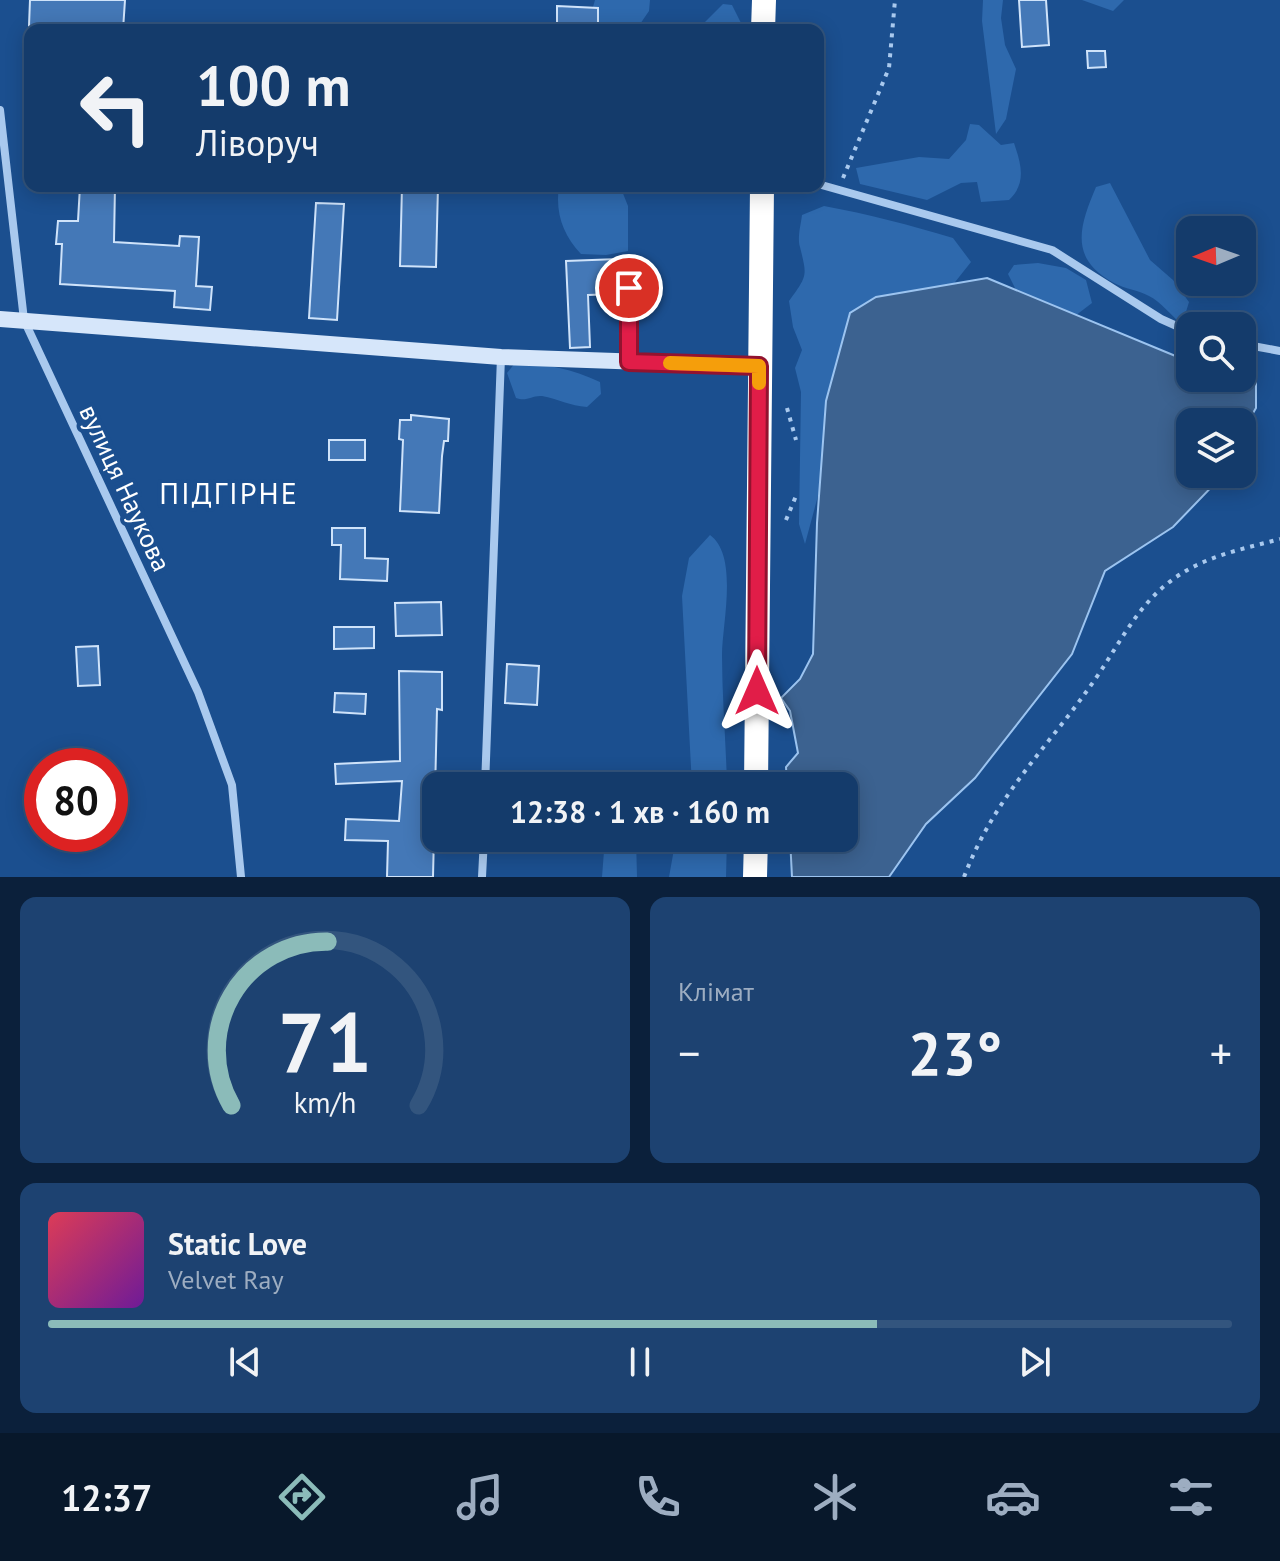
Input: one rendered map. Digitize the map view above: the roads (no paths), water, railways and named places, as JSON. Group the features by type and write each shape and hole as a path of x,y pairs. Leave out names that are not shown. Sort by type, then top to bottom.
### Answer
{"highway":[{"path":"763,24 764,0"},
{"path":"756,772 762,192"},
{"path":"755,877 756,852"}],"street":[{"name":"вулиця Наукова","path":"0,110 24,320 198,692 232,785 241,877"},
{"path":"824,185 1052,250 1176,326"},
{"path":"0,319 501,357 759,366"},
{"path":"1256,347 1280,351"},
{"path":"486,772 501,357"},
{"path":"482,877 483,852"}],"lane":[{"path":"629,263 629,362"}],"district":[{"name":"ПІДГІРНЕ","path":"229,494"}]}
